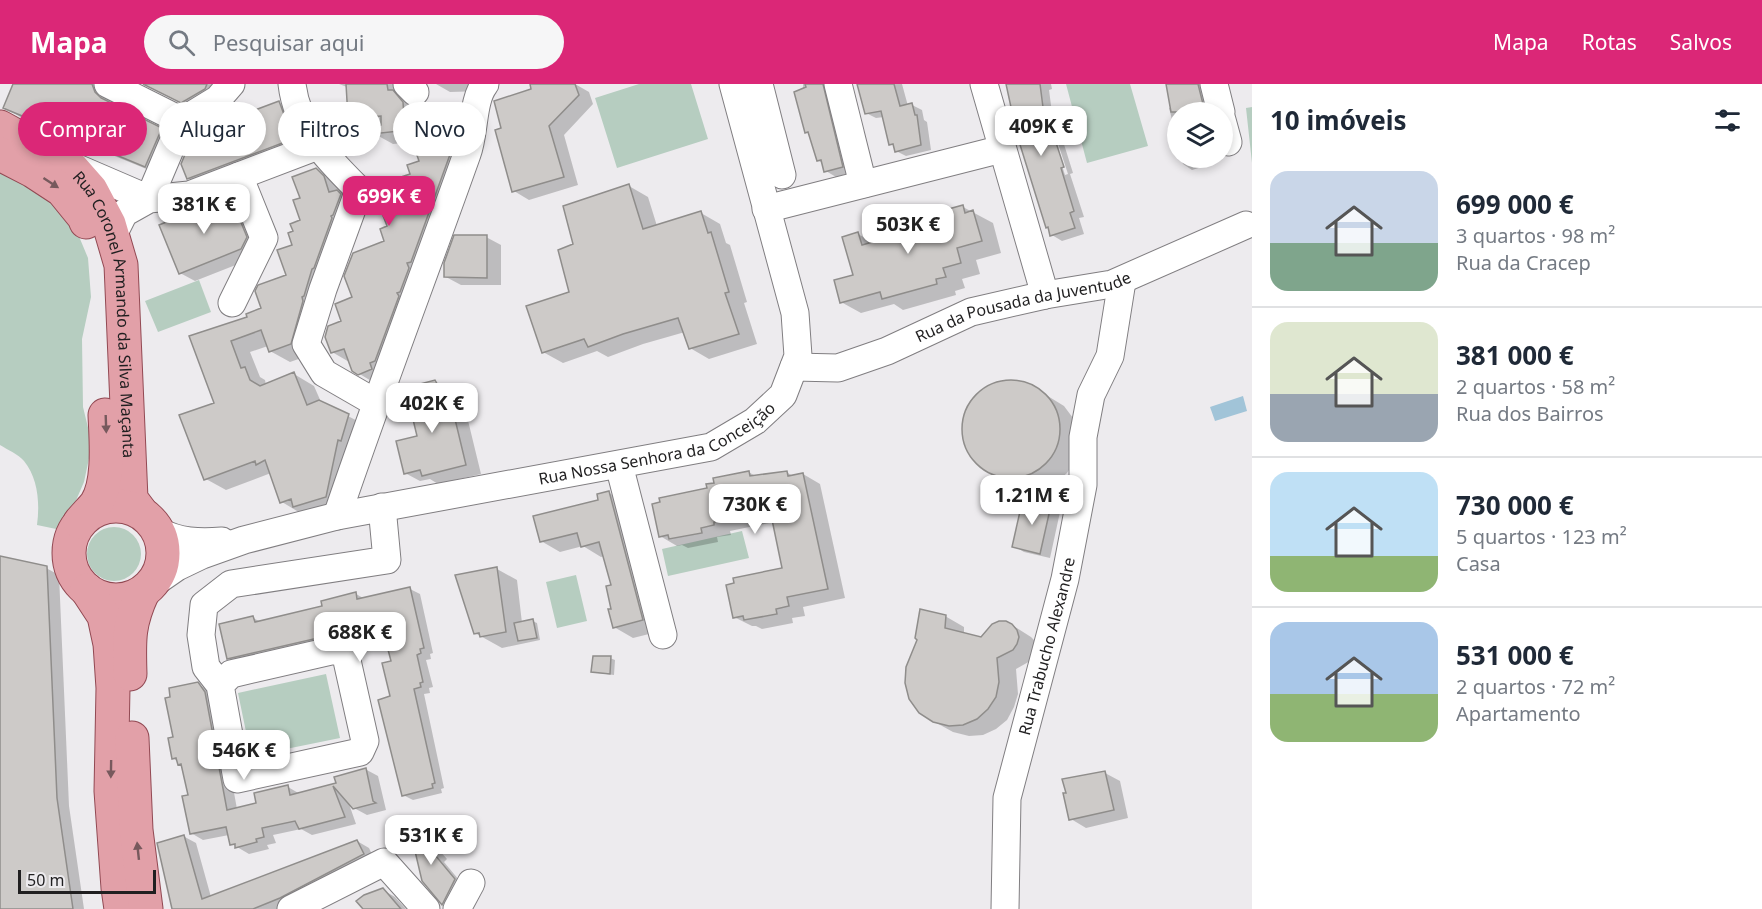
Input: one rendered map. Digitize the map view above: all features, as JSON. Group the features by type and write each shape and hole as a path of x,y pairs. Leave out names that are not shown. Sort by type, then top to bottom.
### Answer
{"main road":[{"name":"Rua Coronel Armando da Silva Maçanta","path":"0,127 69,165 91,190 109,225 121,265 131,499 163,543 163,560 160,571 147,588 134,612 129,633 136,830 146,909"},
{"name":"Rua Coronel Armando da Silva Maçanta","path":"0,154 33,171 62,190 84,217 99,256 107,449 103,480 97,502 72,535 69,554 75,576 104,616 110,644 113,688 111,791 121,909"},
{"path":"80,522 93,511 108,506 124,506 149,521"},
{"path":"87,590 100,597 115,600 129,598 147,588"}],"street":[{"path":"108,84 159,110"},
{"path":"213,102 231,84"},
{"path":"292,84 297,102"},
{"path":"337,516 472,141 478,92 484,84"},
{"name":"Rua Nossa Senhora da Conceição","path":"244,540 382,507 711,447 755,421 783,395 798,356 795,313 766,210 754,100 733,84"},
{"path":"838,84 863,184"},
{"path":"984,84 1045,295"},
{"path":"1214,84 1218,102"},
{"path":"754,100 782,175"},
{"path":"766,210 1002,149"},
{"path":"149,199 167,156"},
{"path":"112,237 124,213 149,199 189,195 292,156"},
{"path":"325,156 359,190 323,289 306,344 324,373 376,403"},
{"path":"69,165 149,199"},
{"path":"232,303 264,238 239,176"},
{"name":"Rua da Pousada da Juventude","path":"794,367 838,368 887,351 971,312 1122,281 1246,225"},
{"name":"Rua Trabucho Alexandre","path":"1005,909 1007,798 1065,579 1083,485 1083,437 1090,395 1110,356 1122,281"},
{"path":"619,465 663,635"},
{"path":"220,685 231,674 335,650 346,656 364,741 360,752 237,779 220,685 207,667 201,635 204,605 231,584 387,560 382,507"},
{"path":"149,521 170,537 198,543 244,540"},
{"path":"147,588 177,567 244,540"},
{"path":"299,907 384,862 426,909"},
{"path":"457,909 471,883"}],"green space":[{"path":"639,84 691,84 708,139 617,168 595,98"},
{"path":"1066,84 1130,84 1148,146 1087,163"},
{"path":"1252,107 1252,163 1246,108"},
{"path":"0,168 27,180 73,222 88,258 91,297 82,339 83,407 92,444 84,482 61,530 37,525 38,500 29,468 16,454 0,445"},
{"path":"199,280 211,312 158,332 145,301"},
{"path":"114,527 124,529 133,535 139,544 141,554 139,564 133,573 124,579 114,581 104,579 95,573 89,564 87,554 89,544 95,535 104,529"},
{"path":"742,531 749,558 668,576 662,549"},
{"path":"576,575 587,621 557,628 546,582"},
{"path":"326,674 340,738 251,756 238,693"}],"water":[{"path":"1243,396 1247,411 1215,421 1210,407"}],"building":[{"path":"13,84 92,84 95,92 109,102 18,102 18,114 3,108"},
{"path":"143,84 207,84 205,89 179,102"},
{"path":"346,84 387,84 388,90 393,90 403,102 393,102 393,132 381,133 381,102 347,102"},
{"path":"530,84 575,84 579,95 549,126 564,177 512,192 495,130 501,128 494,101 531,89"},
{"path":"805,84 823,84 843,167 824,172 821,160 817,161 808,132 805,133 794,92 806,87"},
{"path":"857,84 894,84 900,106 912,103 915,115 917,115 921,145 895,152 893,144 889,145 881,111 865,114"},
{"path":"1006,84 1040,84 1044,115 1047,115 1064,167 1061,168 1074,211 1070,213 1075,228 1050,236 1048,227 1046,228 1017,135"},
{"path":"1166,84 1198,84 1202,102 1169,102"},
{"path":"279,102 278,145 266,149 266,106"},
{"path":"147,121 159,127 159,135 145,167 119,156 147,156"},
{"path":"184,156 248,156 187,179 181,164"},
{"path":"417,156 449,156 411,262 407,263 409,268 400,292 397,293 399,296 375,361 370,363 372,369 358,375 352,371 344,349 331,353 325,337 328,326 341,321 335,304 352,297 344,276 353,253 384,241 380,229 387,226 382,213 394,209 389,197 395,194 394,190 404,187 401,177 410,174 407,165 419,161"},
{"path":"316,168 324,176 329,192 337,190 341,194 302,297 303,301 291,344 269,352 261,330 231,341 241,368 245,367 250,380 260,386 294,372 307,405 319,400 349,414 341,441 338,440 326,497 293,507 291,499 280,503 265,460 256,465 255,461 204,480 179,415 214,403 189,336 247,317 246,314 261,308 255,291 258,285 286,275 277,250 292,245 288,233 293,231 290,224 300,220 293,200 300,198 292,177"},
{"path":"629,184 643,229 701,211 708,233 711,232 729,292 725,293 739,334 689,349 678,318 588,347 584,339 542,353 526,306 569,292 558,250 573,244 563,206"},
{"path":"230,196 247,237 241,249 179,274 159,225"},
{"path":"963,205 965,213 973,210 982,241 957,248 961,263 943,268 946,277 936,279 937,284 882,299 880,292 840,303 834,280 853,275 842,237 858,232 862,245 893,236 891,229 917,222 916,218"},
{"path":"454,235 487,235 487,278 444,277 444,263"},
{"path":"435,380 444,396 449,394 466,465 422,476 420,470 404,474 396,441 417,436 409,403 416,401 416,385"},
{"path":"1011,380 1030,384 1046,394 1056,410 1060,429 1056,448 1046,464 1030,474 1011,478 992,474 976,464 966,448 962,429 966,410 976,394 992,384"},
{"path":"749,471 750,476 787,471 788,476 803,473 828,589 787,597 789,606 776,609 777,614 744,620 743,616 733,618 726,585 734,583 733,578 782,568 770,510 714,522 714,525 701,528 702,533 669,539 668,535 659,537 652,504 660,502 659,498 707,488 706,484 714,483 713,478"},
{"path":"609,491 643,620 613,628 608,609 611,609 606,586 611,585 599,542 581,547 577,533 540,542 533,516 598,500 597,494"},
{"path":"1023,498 1051,505 1040,554 1012,547"},
{"path":"0,556 47,566 57,798 73,909 0,909"},
{"path":"497,567 506,632 480,637 479,633 474,634 455,575"},
{"path":"410,587 424,648 420,649 421,653 417,655 423,682 420,683 421,687 414,689 435,783 432,784 433,788 402,796 378,700 390,696 382,663 391,661 382,627 343,636 331,635 227,659 219,624 253,616 255,622 322,606 321,601 356,592 357,599"},
{"path":"920,609 946,615 945,628 981,637 992,624 999,621 1012,624 1017,630 1019,637 1013,650 997,658 999,682 996,697 977,719 963,725 949,726 933,722 919,713 909,699 905,683 906,667 917,640 915,638"},
{"path":"533,619 537,638 518,641 514,623"},
{"path":"593,656 611,656 610,674 591,672"},
{"path":"198,682 205,692 227,810 256,803 254,793 288,785 290,795 336,783 334,777 366,768 373,801 376,803 353,809 333,786 345,817 299,829 295,821 262,828 264,837 256,839 257,842 235,848 235,844 230,845 226,827 190,834 182,796 188,795 181,764 178,765 176,758 172,759 168,738 173,737 165,698 170,697 169,688"},
{"path":"1105,771 1114,810 1069,820 1062,779"},
{"path":"407,817 438,853 435,855 455,879 442,905 422,881"},
{"path":"184,835 202,899 357,840 364,854 280,898 253,909 172,909 157,843"},
{"path":"383,888 401,909 363,909 356,901 364,895"}]}
